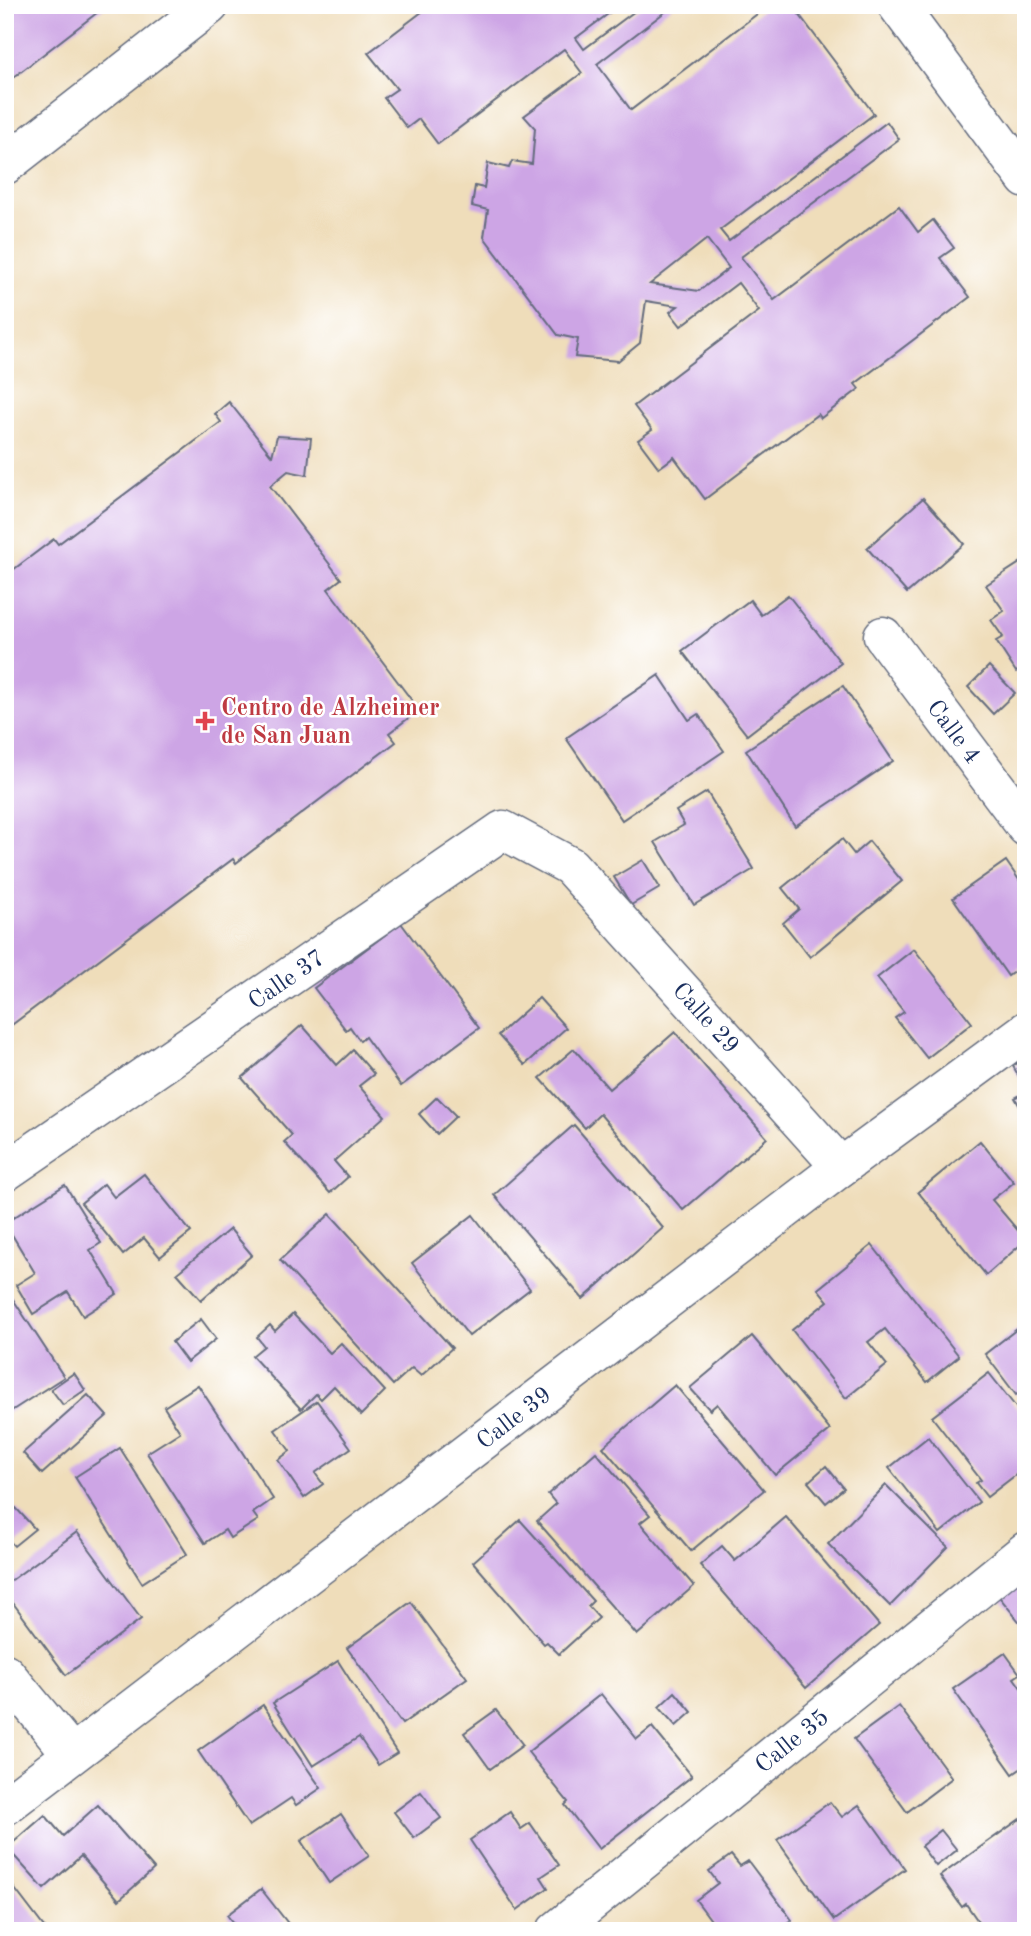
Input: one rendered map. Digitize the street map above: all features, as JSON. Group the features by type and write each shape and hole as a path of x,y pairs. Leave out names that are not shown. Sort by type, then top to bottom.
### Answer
{"street":[{"path":"5,165 210,5"},
{"path":"897,5 1026,179"},
{"name":"Calle 4","path":"883,636 1026,827"},
{"name":"Calle 37","path":"5,1172 503,830 570,866"},
{"name":"Calle 29","path":"570,866 841,1167"},
{"name":"Calle 39","path":"5,1806 841,1167 1026,1031"},
{"name":"Calle 35","path":"556,1931 1026,1551"},
{"path":"5,1673 71,1753"}],"building":[{"path":"5,5 107,5 5,84"},
{"path":"431,5 620,5 576,38 584,49 643,5 674,5 597,64 631,110 769,5 792,5 874,114 720,230 729,241 887,122 899,139 741,257 774,300 899,206 918,232 933,220 954,248 940,258 970,297 855,384 859,389 821,418 818,414 705,499 674,457 659,468 638,440 652,430 634,406 759,311 738,283 681,326 670,312 678,306 646,301 640,343 618,361 575,357 578,339 558,335 484,237 488,210 472,206 475,186 484,188 488,163 509,168 512,161 532,164 535,128 524,116 582,73 564,49 438,144 419,119 407,128 384,98 397,89 368,53","holes":["707,239 729,268 699,291 650,284"]},
{"name":"Centro de Alzheimer de San Juan","path":"229,402 272,456 277,436 311,438 307,475 288,471 270,486 341,579 328,589 419,710 389,733 396,742 236,863 233,859 5,1030 5,576 54,539 58,544 221,422 215,414"},
{"path":"923,498 964,544 907,593 867,548"},
{"path":"1026,559 1026,666 1016,672 996,641 1003,637 991,620 1004,611 986,585"},
{"path":"788,595 841,663 747,735 682,651 750,600 761,615"},
{"path":"989,666 1015,693 993,714 968,687"},
{"path":"659,675 689,720 698,714 724,751 622,820 566,738"},
{"path":"843,686 893,761 795,826 746,750"},
{"path":"707,792 754,869 694,905 655,842 684,825 676,811"},
{"path":"842,839 854,854 869,841 902,881 810,957 783,923 799,909 782,888"},
{"path":"643,860 660,888 631,905 614,877"},
{"path":"1006,861 1026,890 1026,963 1008,976 953,898"},
{"path":"401,923 479,1028 401,1086 365,1037 360,1041 350,1027 346,1030 314,988"},
{"path":"914,949 972,1023 927,1058 895,1018 904,1012 877,978"},
{"path":"539,998 566,1028 525,1065 498,1035"},
{"path":"302,1025 337,1065 353,1050 374,1074 359,1086 385,1116 334,1161 348,1177 330,1193 284,1142 292,1135 242,1078"},
{"path":"675,1032 767,1138 683,1210 600,1114 585,1128 540,1078 574,1049 609,1089"},
{"path":"1026,1058 1026,1089 1013,1066"},
{"path":"1026,1092 1026,1117 1015,1098"},
{"path":"437,1097 456,1116 437,1134 419,1114"},
{"path":"574,1125 663,1228 583,1299 494,1195"},
{"path":"980,1141 1014,1182 992,1200 1026,1240 986,1275 918,1192"},
{"path":"144,1174 191,1232 160,1257 144,1238 123,1255 81,1203 104,1184 114,1197"},
{"path":"65,1185 101,1243 90,1250 117,1294 83,1316 68,1292 33,1314 16,1285 35,1273 5,1223"},
{"path":"330,1214 452,1348 421,1376 412,1368 393,1385 280,1260"},
{"path":"473,1215 530,1289 469,1336 412,1263"},
{"path":"230,1229 252,1255 201,1300 177,1273"},
{"path":"872,1245 959,1356 927,1382 885,1329 868,1342 887,1365 846,1398 792,1330 828,1301 818,1289"},
{"path":"5,1287 64,1377 5,1415"},
{"path":"293,1314 330,1353 341,1343 385,1391 361,1415 334,1386 321,1399 316,1394 301,1409 252,1356 264,1346 257,1337 270,1325 275,1331"},
{"path":"201,1319 216,1339 187,1362 172,1342"},
{"path":"1026,1322 1026,1388 1016,1395 985,1354"},
{"path":"752,1336 830,1430 775,1475 717,1404 710,1410 690,1388"},
{"path":"74,1373 85,1390 63,1405 51,1389"},
{"path":"989,1373 1026,1420 1026,1467 987,1497 976,1483 981,1480 932,1417"},
{"path":"198,1385 273,1499 253,1513 258,1520 230,1538 225,1530 205,1543 147,1453 180,1432 164,1407"},
{"path":"675,1385 764,1490 691,1551 603,1447"},
{"path":"88,1395 107,1416 42,1474 23,1453"},
{"path":"317,1401 351,1448 315,1473 323,1484 304,1498 278,1460 290,1451 275,1430"},
{"path":"928,1437 979,1502 940,1533 889,1468"},
{"path":"120,1448 187,1554 142,1583 75,1477"},
{"path":"596,1452 650,1515 640,1523 694,1586 637,1635 537,1521 556,1504 548,1494"},
{"path":"826,1466 844,1488 826,1503 808,1482"},
{"path":"886,1485 948,1547 890,1606 828,1544"},
{"path":"16,1508 35,1529 14,1546 5,1536 5,1517"},
{"path":"786,1517 879,1625 806,1688 700,1565 722,1546 735,1561"},
{"path":"520,1520 593,1601 588,1606 599,1618 559,1654 547,1642 544,1644 473,1562"},
{"path":"77,1532 141,1619 66,1675 5,1592 5,1585"},
{"path":"1026,1569 1026,1630 996,1593"},
{"path":"411,1602 467,1678 402,1724 347,1648"},
{"path":"1005,1653 1020,1674 1014,1678 1026,1695 1026,1765 1013,1774 953,1689"},
{"path":"338,1661 397,1753 378,1765 359,1737 313,1766 273,1703"},
{"path":"675,1692 692,1712 676,1726 659,1707"},
{"path":"601,1694 637,1739 652,1727 692,1776 599,1849 565,1805 568,1802 528,1752"},
{"path":"263,1705 321,1788 296,1805 291,1798 249,1826 198,1751"},
{"path":"899,1706 952,1778 907,1812 854,1739"},
{"path":"496,1710 523,1745 490,1769 464,1733"},
{"path":"421,1792 441,1818 414,1838 394,1812"},
{"path":"830,1802 842,1817 859,1805 905,1869 834,1920 777,1840"},
{"path":"98,1805 154,1869 119,1900 81,1856 44,1889 7,1848 45,1815 63,1836"},
{"path":"510,1812 521,1829 530,1823 559,1865 541,1877 548,1888 517,1910 470,1840"},
{"path":"341,1814 369,1856 329,1883 301,1841"},
{"path":"1020,1819 1026,1827 1026,1931 985,1931 966,1904 962,1907 940,1876"},
{"path":"941,1830 957,1850 936,1866 921,1846"},
{"path":"731,1855 740,1866 748,1861 792,1920 777,1931 719,1931 696,1900 718,1883 709,1871"},
{"path":"5,1876 47,1931 5,1931"},
{"path":"261,1889 294,1931 239,1931 227,1915"}],"place":[{"name":"Centro de Alzheimer de San Juan","path":"205,721"}]}
